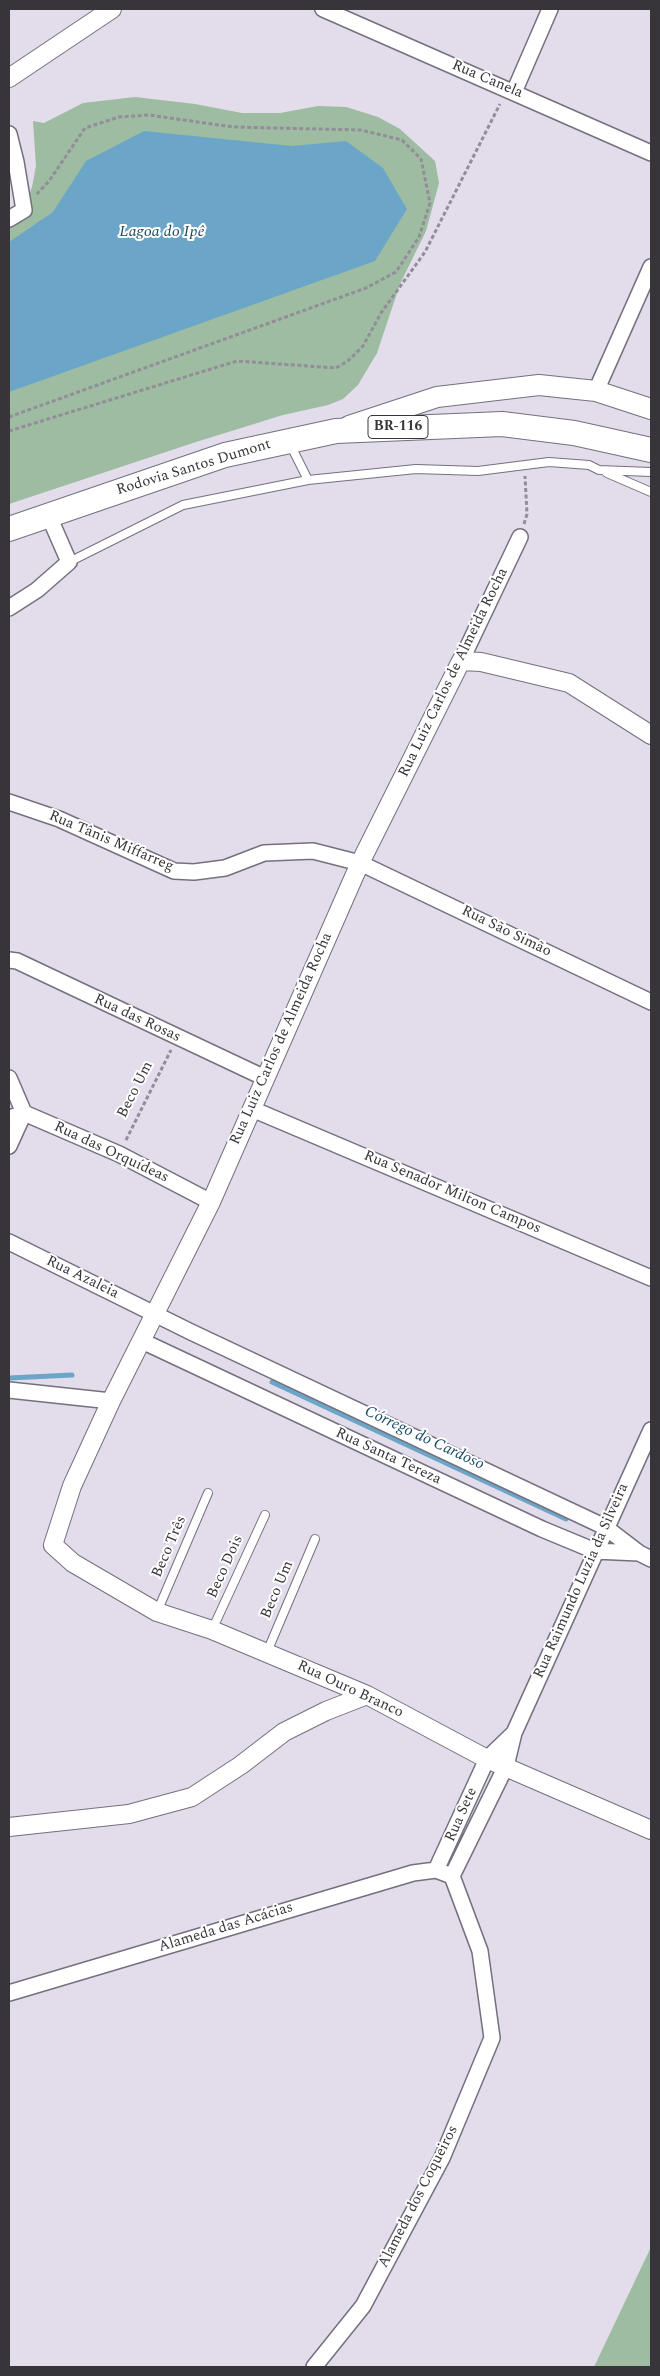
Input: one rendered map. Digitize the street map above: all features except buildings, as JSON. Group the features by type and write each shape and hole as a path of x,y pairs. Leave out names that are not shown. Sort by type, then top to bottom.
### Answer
{"highway":[{"name":"Rodovia Santos Dumont","path":"9,528 225,455 336,431 502,424 565,432 651,450"}],"main road":[{"path":"336,431 437,397 539,385 596,391 651,409"}],"street":[{"path":"9,78 112,9"},
{"name":"Rua Canela","path":"323,9 651,153"},
{"path":"511,90 550,9"},
{"path":"9,134 24,210 9,219"},
{"path":"596,391 651,266"},
{"path":"9,608 37,590 69,562 48,514"},
{"name":"Rua Luiz Carlos de Almeida Rocha","path":"53,1545 72,1486 111,1401 211,1202 360,862 461,661 520,537"},
{"path":"461,661 481,662 569,683 651,736"},
{"name":"Rua Tânis Miffarreg","path":"9,802 59,819 174,871 194,872 225,868 264,853 313,851 360,862"},
{"name":"Rua São Simão","path":"360,862 651,1002"},
{"name":"Rua das Rosas","path":"9,960 17,961 265,1078"},
{"path":"9,1078 24,1113 9,1146"},
{"name":"Rua Senador Milton Campos","path":"252,1109 651,1278"},
{"path":"9,1118 24,1113"},
{"name":"Rua das Orquídeas","path":"24,1113 119,1154 211,1202"},
{"name":"Rua Azaleia","path":"9,1242 155,1314"},
{"name":"Rua Santa Tereza","path":"155,1314 605,1527 645,1556"},
{"name":"Rua Santa Tereza","path":"142,1341 542,1529 595,1551 645,1556"},
{"path":"9,1390 111,1401"},
{"name":"Rua Raimundo Luzia da Silveira","path":"506,1766 514,1733 605,1527 651,1430"},
{"name":"Rua Ouro Branco","path":"53,1545 73,1563 157,1612 212,1630 367,1695 487,1759 651,1830"},
{"path":"9,1828 129,1814 192,1797 241,1765 284,1732 326,1711 367,1695"},
{"name":"Rua Raimundo Luzia da Silveira","path":"487,1759 514,1733"},
{"name":"Rua Sete","path":"444,1873 487,1759"},
{"name":"Rua Sete","path":"444,1873 506,1766"},
{"name":"Alameda das Acácias","path":"9,1993 413,1873 444,1873"},
{"name":"Alameda dos Coqueiros","path":"314,2367 363,2306 442,2158 492,2038 480,1951 444,1873"}],"lane":[{"path":"288,440 308,480"},
{"path":"69,562 183,505 308,480 416,469 478,471 549,462 589,465 651,492"},
{"path":"599,470 651,472"},
{"name":"Beco Três","path":"157,1612 208,1493"},
{"name":"Beco Dois","path":"212,1630 265,1515"},
{"name":"Beco Um","path":"267,1652 315,1539"}],"path":[{"path":"9,431 238,362 272,362 336,368 349,360 363,346 381,313 424,252 511,90"},
{"path":"9,417 366,288 396,272 419,237 430,203 421,159 402,140 360,130 233,127 148,115 119,117 85,128 49,181 24,210"},
{"path":"520,537 527,514 525,492 526,464"},
{"name":"Beco Um","path":"119,1154 177,1038"}],"green space":[{"path":"135,97 195,104 242,113 280,113 318,106 346,107 378,117 400,129 435,161 439,183 426,231 400,284 377,353 358,385 343,399 328,405 283,415 196,442 9,504 9,223 22,214 32,187 36,166 33,121 44,123 83,103"},
{"path":"651,2247 651,2367 594,2367"}],"water":[{"name":"Lagoa do Ipê","path":"144,131 292,146 346,141 383,168 407,209 375,261 9,392 9,242 53,212 86,161"}],"waterway":[{"name":"Córrego do Cardoso","path":"9,1378 72,1375"},
{"name":"Córrego do Cardoso","path":"272,1382 566,1519"}]}
